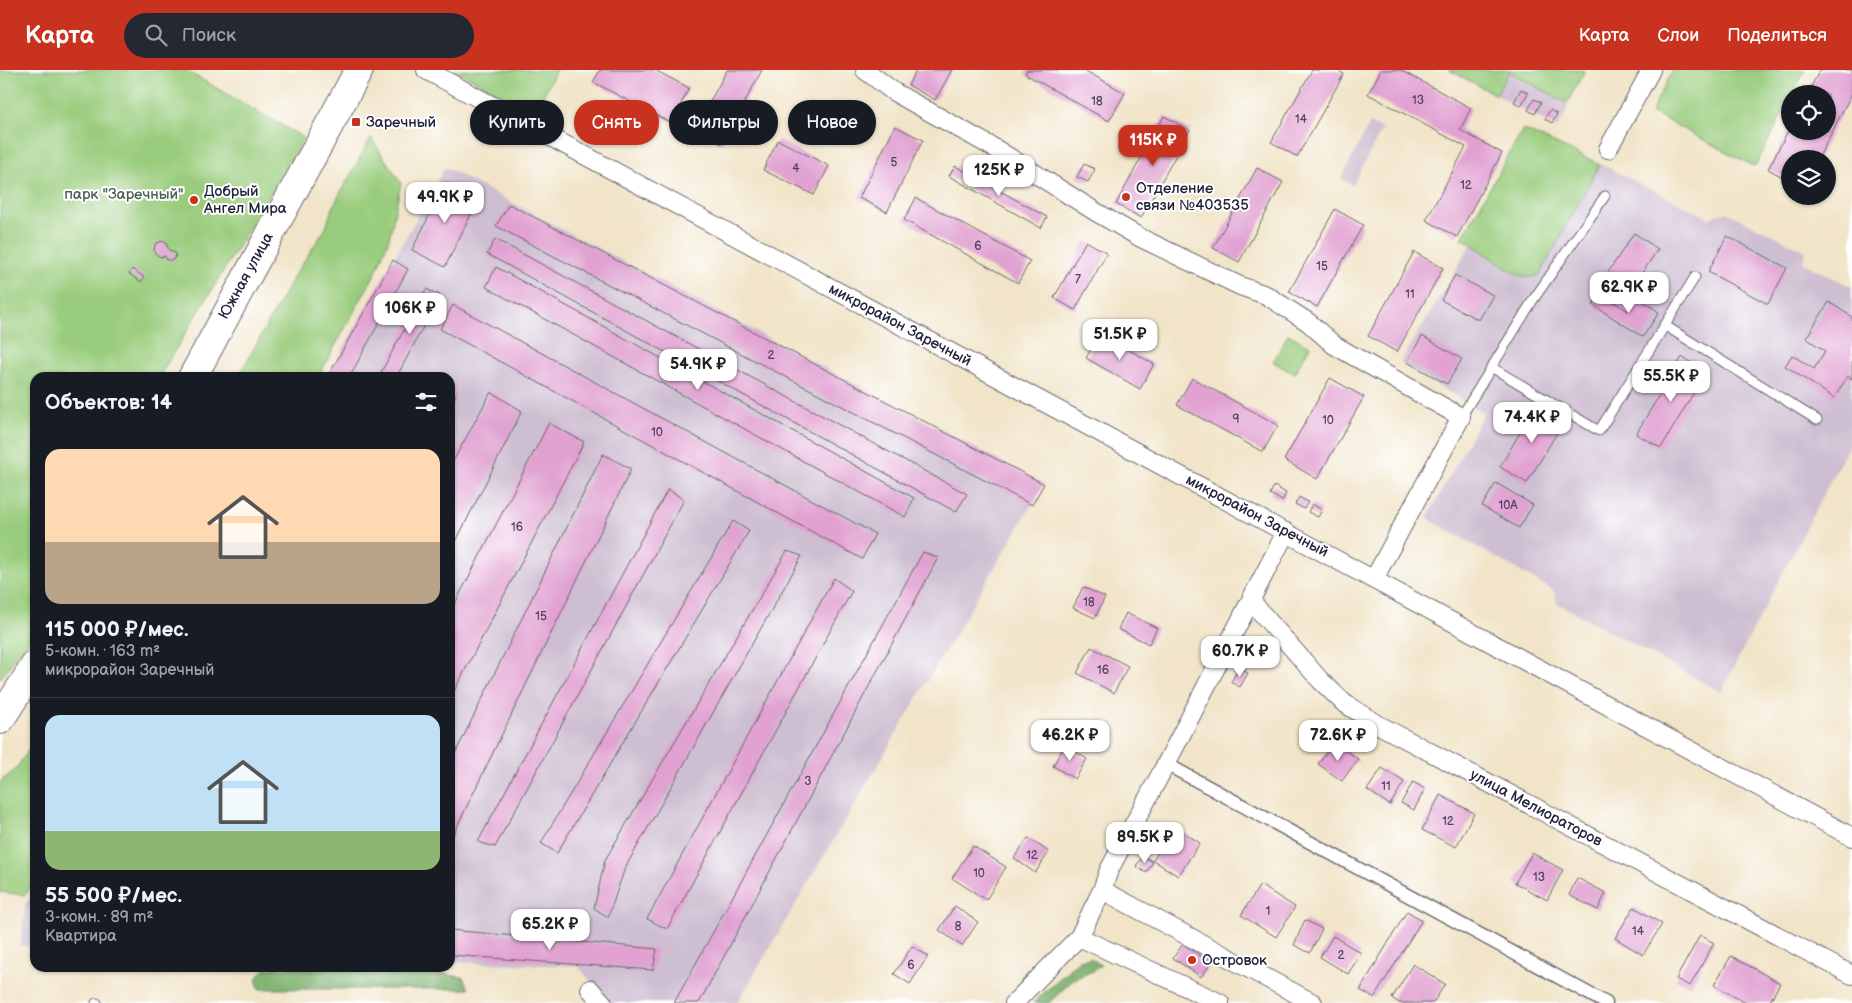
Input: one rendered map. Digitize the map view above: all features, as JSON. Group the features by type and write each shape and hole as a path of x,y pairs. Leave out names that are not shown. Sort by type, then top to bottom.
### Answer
{"main road":[{"name":"Южная улица","path":"195,372 359,70"},
{"path":"0,720 30,673"}],"street":[{"name":"микрорайон Заречный","path":"426,70 1852,837"},
{"path":"865,70 894,92 996,149 1141,238 1240,286 1266,295 1308,322 1334,345 1461,417 1374,579"},
{"path":"1608,149 1651,70"},
{"path":"1014,1003 1079,937 1102,890 1108,870 1252,601 1286,532"},
{"name":"улица Мелиораторов","path":"1252,601 1320,680 1344,703 1377,724 1852,976"},
{"path":"1166,764 1606,1003"},
{"path":"1102,890 1313,1003"},
{"path":"1079,937 1220,1003"},
{"path":"590,989 604,1003"}],"lane":[{"path":"1461,417 1534,300 1605,196"},
{"path":"1491,367 1599,431 1695,277"},
{"path":"1664,326 1817,420"}],"shaded area":[{"path":"1508,72 1567,103 1567,111 1557,128 1496,95"},
{"path":"1370,123 1382,129 1353,185 1341,179"},
{"path":"1600,164 1709,218 1726,212 1806,251 1803,263 1852,287 1852,439 1721,692 1557,603 1554,591 1427,518 1484,413 1400,363 1472,243 1516,274 1539,275"},
{"path":"445,167 1044,484 737,1003 609,1003 578,966 455,962 455,372 330,372"},
{"path":"30,898 30,946 21,946 25,904"}],"green space":[{"name":"парк \"Заречный\"","path":"0,70 185,70 304,138 162,372 30,372 30,637 0,679"},
{"path":"455,70 556,70 541,100 512,100"},
{"path":"1449,70 1585,70 1567,103 1509,72 1496,95"},
{"path":"1673,70 1805,70 1798,85 1781,85 1781,116 1755,167 1651,112"},
{"path":"1523,129 1600,164 1539,276 1527,277 1512,272 1462,238"},
{"path":"371,138 401,183 389,239 376,272 321,372 241,372 296,273 326,228 332,208"},
{"path":"1288,334 1310,346 1294,374 1273,362"},
{"path":"30,748 30,888 25,895 0,892 0,782 16,769"},
{"path":"1091,958 1101,965 1093,971 1074,979 1049,1003 1033,1003 1079,960"},
{"path":"262,972 424,972 463,977 469,989 259,989 256,978"}],"building":[{"path":"600,70 655,70 689,88 683,100 669,100 669,122 659,117 659,100 627,100 593,82"},
{"path":"727,70 762,70 746,100 711,100"},
{"path":"916,70 952,70 935,100 908,85"},
{"path":"1027,70 1084,70 1125,93 1109,121 1025,74"},
{"path":"1312,70 1337,70 1344,74 1297,157 1271,142"},
{"path":"1381,70 1400,70 1471,108 1460,130 1502,153 1457,237 1426,220 1466,147 1368,94"},
{"path":"1820,70 1852,70 1852,93 1836,124 1836,85 1812,85"},
{"path":"1521,89 1528,93 1521,106 1514,102"},
{"path":"1534,99 1541,102 1535,114 1528,110"},
{"path":"1550,110 1557,114 1552,123 1545,119"},
{"path":"1164,116 1190,130 1141,218 1116,204"},
{"path":"895,126 923,140 887,212 859,198"},
{"path":"778,140 829,166 814,195 763,170 776,145 778,145"},
{"path":"1783,140 1828,140 1823,150 1781,150 1781,176 1768,169"},
{"path":"1084,164 1095,169 1088,182 1077,177"},
{"path":"955,166 1047,217 1041,228 949,176"},
{"path":"1257,168 1283,182 1239,262 1213,248"},
{"path":"446,182 479,198 445,267 412,250"},
{"path":"916,198 1030,261 1018,283 904,220"},
{"path":"509,204 1044,484 1032,505 496,226"},
{"path":"1335,209 1363,225 1317,307 1289,292"},
{"path":"1634,233 1658,249 1629,293 1605,277"},
{"path":"1727,236 1787,268 1768,304 1708,272"},
{"path":"495,239 967,494 956,512 487,254"},
{"path":"162,241 166,243 169,250 175,253 176,256 173,260 167,260 165,256 160,257 154,252 155,244"},
{"path":"1086,241 1107,253 1075,310 1054,298"},
{"path":"1414,252 1443,268 1397,352 1368,336"},
{"path":"393,260 408,269 352,372 330,372"},
{"path":"496,267 914,498 905,517 486,287"},
{"path":"132,269 144,277 141,282 129,274"},
{"path":"1455,275 1493,295 1479,320 1441,300"},
{"path":"426,289 440,295 399,372 381,372"},
{"path":"1600,293 1628,311 1637,297 1659,312 1643,337 1593,305"},
{"path":"1829,302 1852,317 1852,379 1848,376 1834,398 1785,366 1792,355 1814,369 1825,351 1806,338"},
{"path":"453,305 875,534 862,559 440,329"},
{"path":"1100,334 1154,364 1140,389 1086,358"},
{"path":"1422,336 1462,359 1447,384 1407,362"},
{"path":"1682,357 1706,372 1661,448 1636,434"},
{"path":"1192,378 1278,425 1263,452 1177,405"},
{"path":"1330,378 1364,397 1317,479 1284,460"},
{"path":"491,392 522,411 455,543 455,458"},
{"path":"1536,405 1564,421 1527,483 1500,467"},
{"path":"549,423 584,442 455,689 455,603"},
{"path":"603,454 631,469 455,831 455,754"},
{"path":"1496,483 1533,505 1519,528 1482,506"},
{"path":"1274,486 1286,493 1282,501 1270,494"},
{"path":"668,489 684,500 495,847 478,842"},
{"path":"1299,497 1308,502 1304,509 1295,504"},
{"path":"1312,504 1322,510 1318,517 1308,512"},
{"path":"733,521 749,531 557,853 541,843"},
{"path":"787,551 802,556 625,868 608,917 594,908 605,860"},
{"path":"923,552 938,558 699,1003 674,1003"},
{"path":"834,578 852,591 667,929 647,919"},
{"path":"1083,587 1105,597 1095,618 1073,608"},
{"path":"1126,613 1157,628 1149,644 1118,629"},
{"path":"1091,647 1128,666 1114,693 1077,673"},
{"path":"1239,668 1248,673 1240,687 1231,682"},
{"path":"1334,742 1358,759 1342,781 1318,764"},
{"path":"1065,745 1087,759 1075,779 1053,766"},
{"path":"1382,768 1404,782 1390,805 1367,790"},
{"path":"1413,782 1425,789 1414,810 1401,803"},
{"path":"1440,795 1474,813 1456,847 1422,830"},
{"path":"1175,827 1200,843 1178,876 1153,860"},
{"path":"1028,838 1049,852 1035,873 1014,858"},
{"path":"973,846 1006,867 986,900 952,878"},
{"path":"1532,853 1563,870 1547,900 1515,883"},
{"path":"1143,856 1153,862 1146,873 1136,866"},
{"path":"1577,878 1606,893 1598,910 1569,895"},
{"path":"1260,885 1295,907 1276,937 1241,915"},
{"path":"955,906 978,922 962,946 939,930"},
{"path":"1634,907 1662,924 1643,955 1615,938"},
{"path":"1407,911 1422,920 1374,998 1360,990"},
{"path":"1305,920 1322,929 1310,953 1294,945"},
{"path":"455,930 657,949 653,970 455,955"},
{"path":"1700,935 1714,943 1690,986 1676,979"},
{"path":"1333,936 1361,953 1348,974 1320,957"},
{"name":"Островок","path":"1183,944 1211,963 1201,977 1173,958"},
{"path":"912,946 928,956 910,984 894,974"},
{"path":"1731,956 1780,983 1769,1003 1746,1003 1714,985"},
{"path":"1413,964 1445,984 1433,1003 1399,1003 1392,998"}],"place":[{"name":"Заречный","path":"356,122"},
{"name":"Отделение связи №403535","path":"1126,197"},
{"name":"Добрый Ангел Мира","path":"194,200"},
{"name":"Островок","path":"1192,960"}]}
